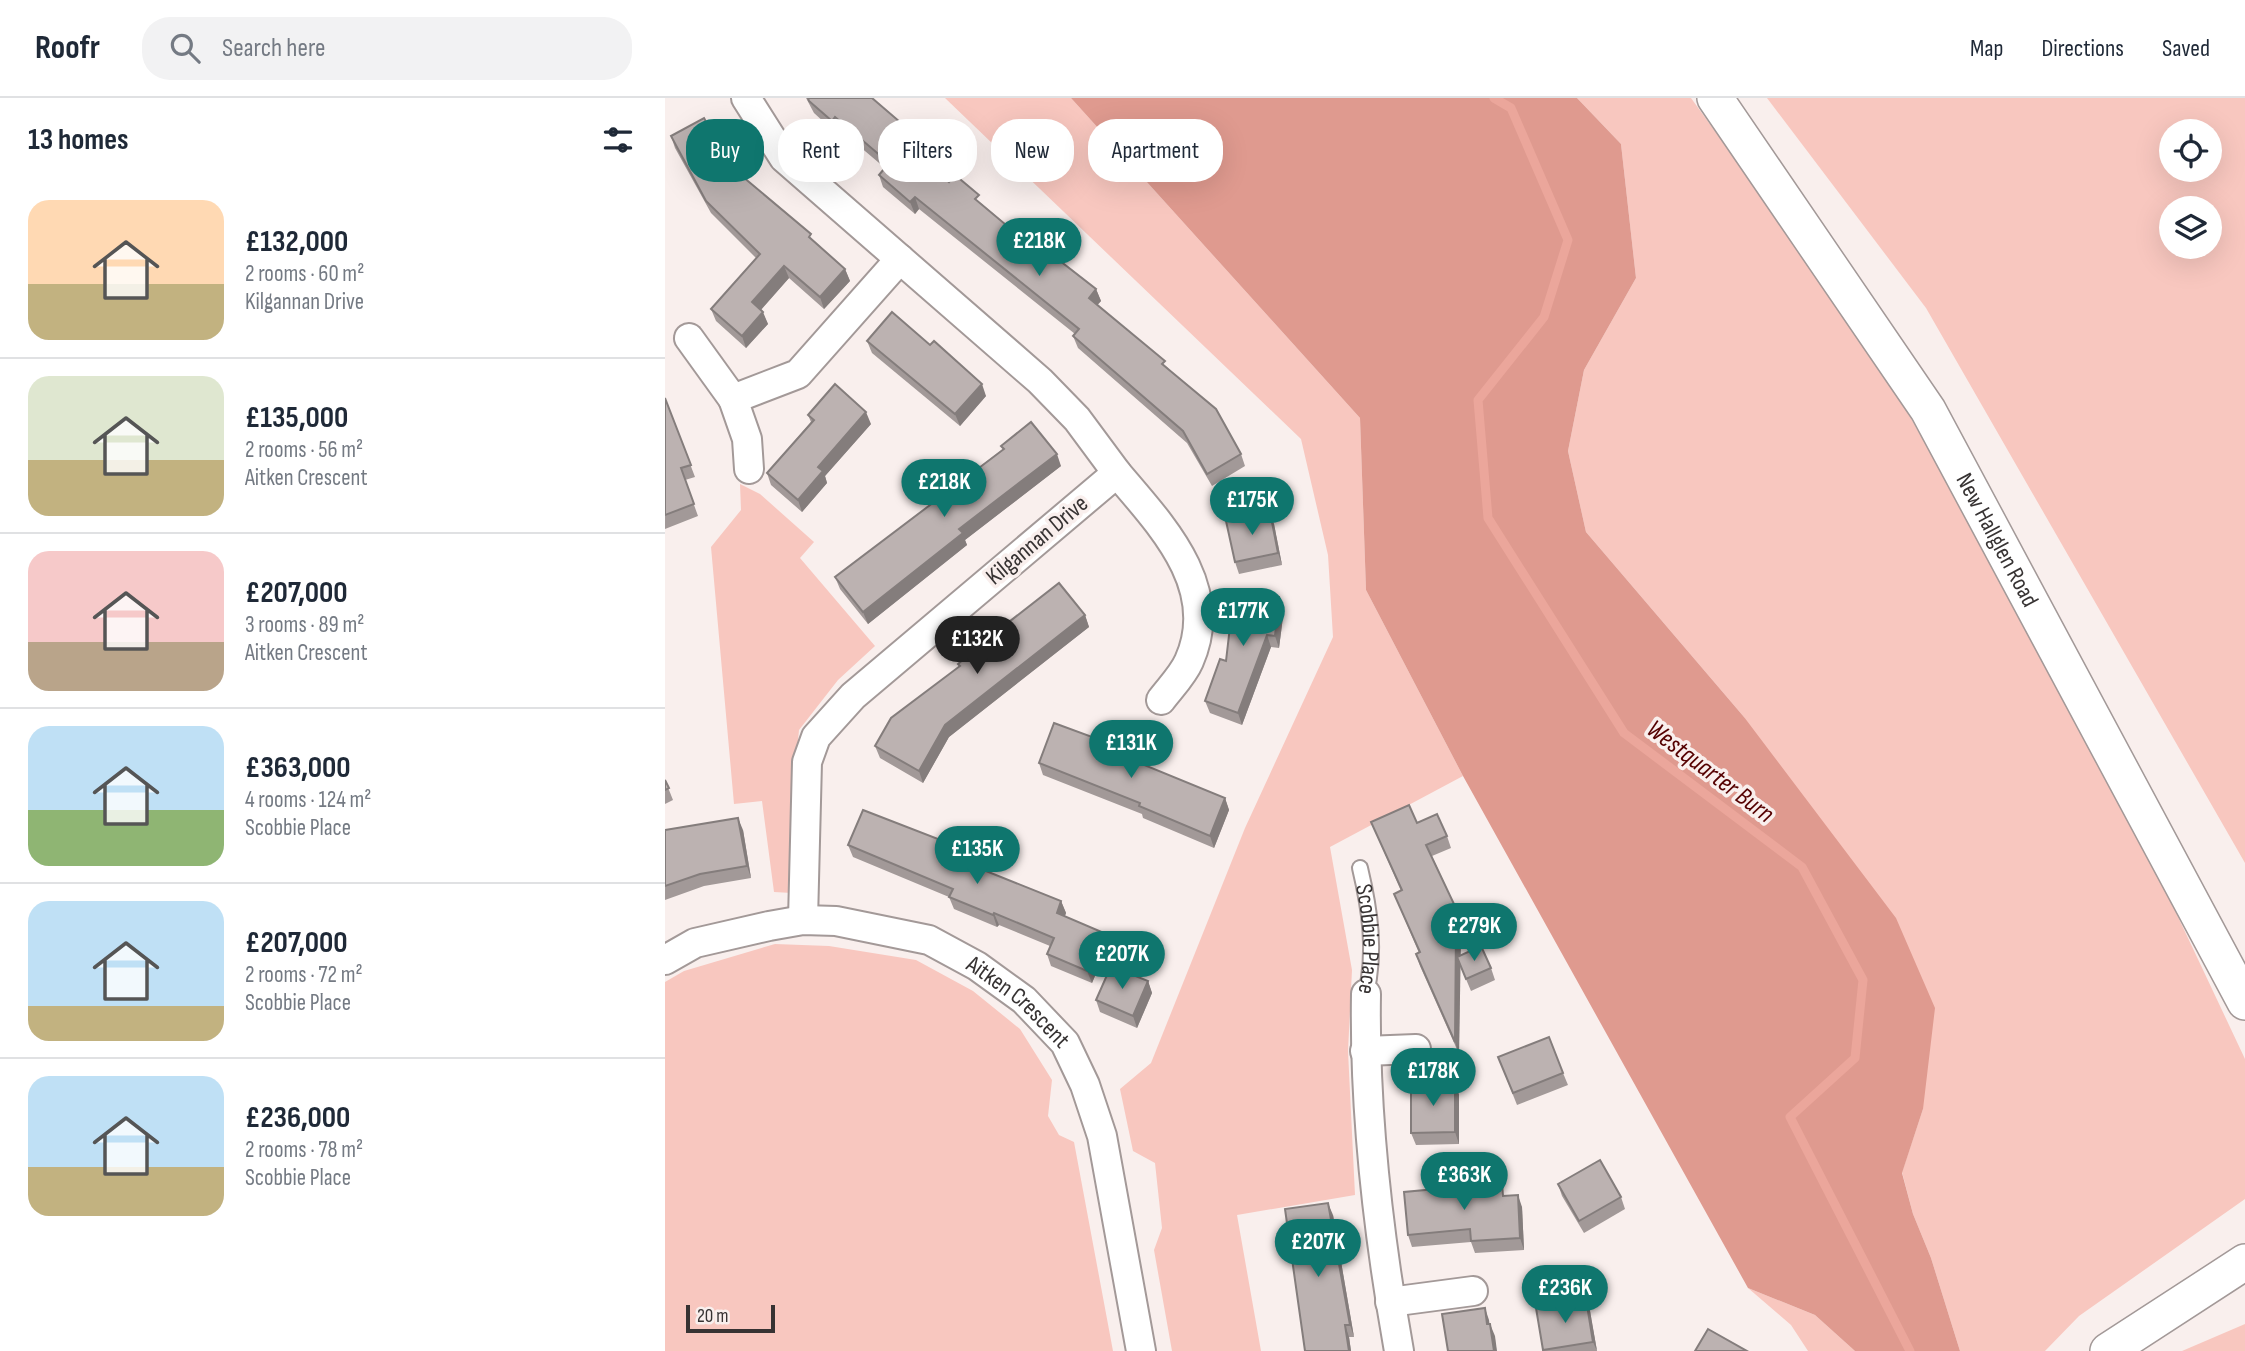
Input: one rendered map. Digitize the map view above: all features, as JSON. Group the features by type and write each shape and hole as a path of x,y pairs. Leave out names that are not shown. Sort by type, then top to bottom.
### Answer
{"street":[{"path":"746,98 784,158 1040,381 1077,419 1117,473 1166,531 1192,580 1199,606 1197,634 1188,662 1161,701"},
{"name":"New Hallglen Road","path":"1715,98 1928,410 2245,1002"},
{"path":"733,398 798,374 900,259"},
{"path":"689,338 733,398 747,439 750,469"},
{"name":"Kilgannan Drive","path":"803,920 807,762 816,737 853,696 1117,473"},
{"name":"Aitken Crescent","path":"665,960 695,943 803,920 836,921 929,940 977,966 1024,1000 1065,1043 1085,1085 1102,1136 1140,1351"},
{"name":"Scobbie Place","path":"1366,994 1365,1051 1373,1184 1399,1351"},
{"path":"1365,1051 1416,1049"},
{"path":"2108,1351 2245,1262"},
{"path":"1390,1302 1473,1291"}],"lane":[{"name":"Scobbie Place","path":"1360,868 1369,907 1372,967 1366,994"}],"shaded area":[{"path":"945,98 1071,98 1090,119 1088,182 1147,182 1360,418 1366,590 1463,776 1330,847 1352,970 1348,1051 1355,1195 1237,1215 1261,1351 1172,1351 1154,1250 1162,1228 1155,1163 1133,1151 1120,1089 1151,1063 1245,828 1333,637 1328,555 1301,439 1033,182 1074,182 1074,119 991,119 991,142 977,129 977,119 967,119"},
{"path":"1071,98 1577,98 1621,144 1636,278 1584,370 1568,451 1586,532 1744,717 1896,918 1935,1008 1923,1109 1902,1173 1913,1214 1931,1258 1960,1351 1855,1351 1815,1315 1748,1288 1463,776 1366,590 1360,418 1147,182 1223,182 1223,119 1090,119"},
{"path":"1577,98 1691,98 1869,344 2106,764 2245,1059 2245,1199 2079,1316 2045,1351 1960,1351 1931,1258 1913,1214 1902,1172 1923,1109 1744,717 1586,532 1568,451 1584,370 1636,278 1621,144"},
{"path":"1767,98 2245,98 2245,863 1926,308"},
{"path":"740,484 760,494 814,542 800,558 875,646 838,680 799,730 791,813 792,893 774,892 762,801 734,804 711,547 741,510"},
{"path":"775,944 829,946 916,960 973,991 1020,1029 1052,1080 1048,1116 1059,1135 1074,1142 1113,1351 665,1351 665,982 684,971"},
{"path":"1748,1288 1815,1315 1855,1351 1808,1351 1791,1325"},
{"path":"2245,1324 2245,1351 2182,1351"}],"building":[{"path":"808,98 872,98 896,119 878,119 878,154 864,142 864,119 830,119"},
{"path":"686,128 686,164 671,136"},
{"path":"696,182 749,182 811,234 809,237 845,269 820,297 784,266 752,302 763,312 742,336 711,309 760,254 706,201"},
{"path":"887,182 963,182 979,195 975,199 1024,240 1028,236 1096,289 1089,298 1165,361 1162,364 1216,409 1241,454 1207,474 1183,431 1073,336 1079,329 915,197 910,202"},
{"path":"892,312 930,345 934,341 982,384 955,414 867,341"},
{"path":"835,384 866,412 818,467 823,471 798,500 767,473 814,420 808,415"},
{"path":"665,398 691,465 681,468 694,504 665,515"},
{"path":"1031,422 1057,454 959,529 963,533 863,612 835,577 1004,449 1001,446"},
{"path":"1270,512 1278,553 1235,562 1226,521"},
{"path":"1059,583 1085,615 945,725 919,771 875,746 891,718 960,666 958,664 996,632"},
{"path":"1234,592 1279,597 1275,636 1267,635 1238,713 1205,701 1220,659 1226,661"},
{"path":"1054,723 1095,738 1093,744 1225,798 1210,836 1139,806 1140,803 1039,763"},
{"path":"1409,805 1417,823 1437,814 1447,836 1426,845 1454,904 1447,908 1456,927 1455,1042 1416,954 1420,952 1394,894 1402,890 1371,822"},
{"path":"863,810 951,844 946,855 1061,901 1057,913 1104,933 1087,971 1047,954 1054,938 949,897 953,889 848,845"},
{"path":"738,818 747,866 700,874 665,886 665,830"},
{"path":"1481,946 1491,968 1466,979 1457,957"},
{"path":"1111,966 1148,981 1133,1016 1096,1000"},
{"path":"1549,1037 1563,1073 1513,1093 1498,1057"},
{"path":"1411,1083 1455,1083 1455,1132 1411,1133"},
{"path":"1600,1160 1621,1197 1579,1221 1558,1184"},
{"path":"1502,1183 1503,1196 1518,1195 1520,1238 1471,1241 1470,1229 1408,1235 1404,1192"},
{"path":"1328,1203 1350,1325 1345,1325 1349,1351 1305,1351 1285,1209"},
{"path":"1586,1299 1593,1342 1543,1350 1536,1308"},
{"path":"1485,1308 1494,1351 1448,1351 1442,1314"},
{"path":"1708,1329 1747,1351 1695,1351"}],"waterway":[{"name":"Westquarter Burn","path":"1494,98 1511,108 1568,240 1544,317 1478,400 1488,518 1624,733 1802,867 1863,980 1855,1058 1790,1117 1910,1351"}]}
